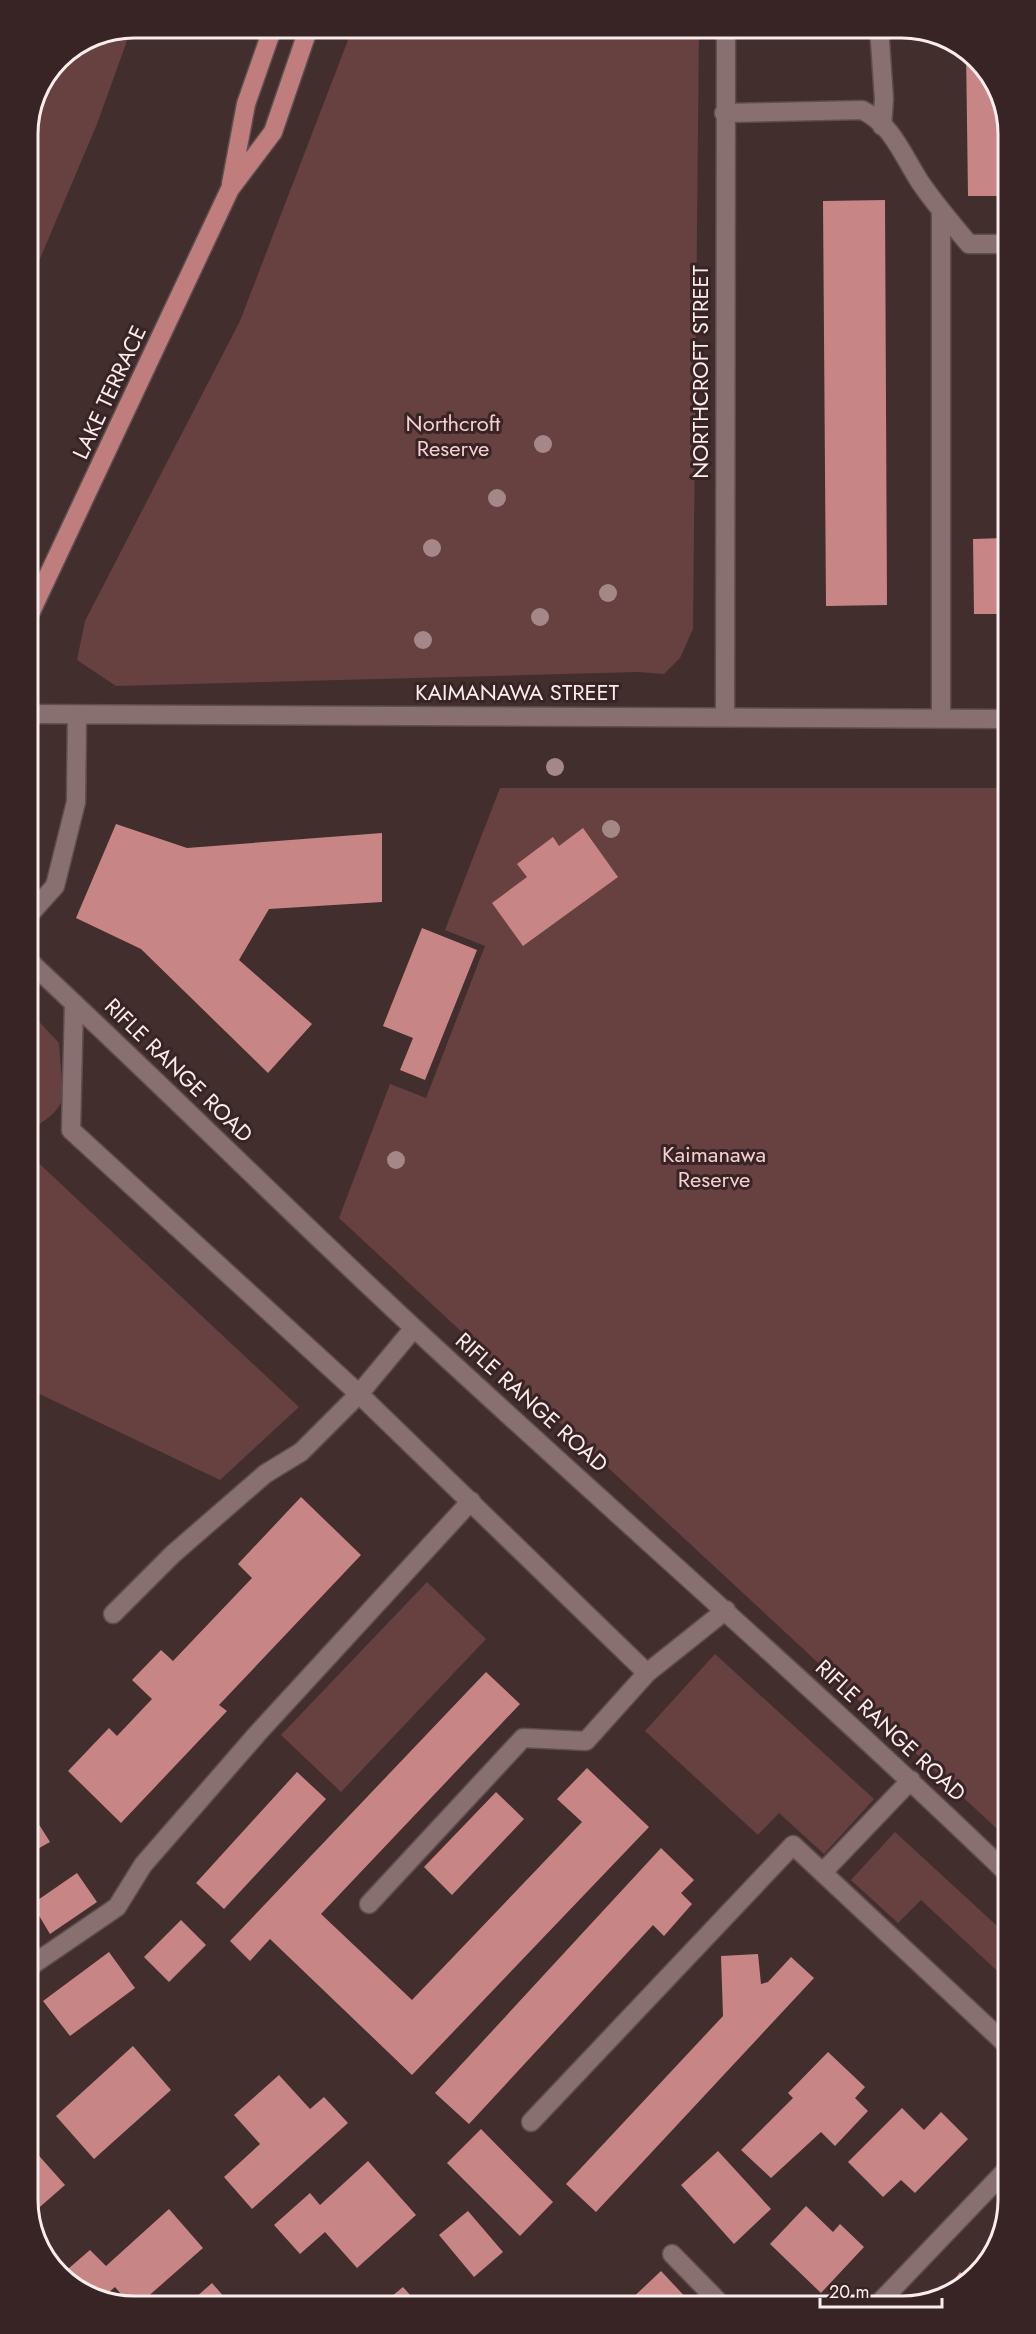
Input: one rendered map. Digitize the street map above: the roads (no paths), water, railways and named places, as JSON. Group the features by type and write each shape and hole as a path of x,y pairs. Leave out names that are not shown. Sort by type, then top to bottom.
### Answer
{"main road":[{"name":"LAKE TERRACE","path":"230,189 246,104 269,38"},
{"name":"LAKE TERRACE","path":"38,595 230,189 273,132 305,38"}],"street":[{"name":"NORTHCROFT STREET","path":"724,716 726,38"},
{"path":"880,38 884,99 882,126"},
{"path":"724,112 862,110 872,114 899,144 919,180 969,244 998,244"},
{"path":"941,211 941,719"},
{"name":"KAIMANAWA STREET","path":"38,714 998,719"},
{"path":"38,905 55,886 76,802 77,715"},
{"name":"RIFLE RANGE ROAD","path":"38,969 414,1328 726,1610 911,1780 998,1864"},
{"path":"74,1003 71,1130 358,1394 647,1673"},
{"path":"113,1614 173,1554 256,1481 302,1452 358,1394 414,1328"},
{"path":"38,1961 117,1907 143,1865 258,1732 471,1501"},
{"path":"369,1904 523,1738 586,1741 647,1673 726,1610"},
{"path":"823,1872 911,1780"},
{"path":"531,2122 793,1845 998,2037"},
{"path":"886,2296 998,2179"},
{"path":"672,2254 713,2296"}],"park label":[{"name":"Northcroft Reserve","path":"453,436"},
{"name":"Kaimanawa Reserve","path":"714,1166"}]}
